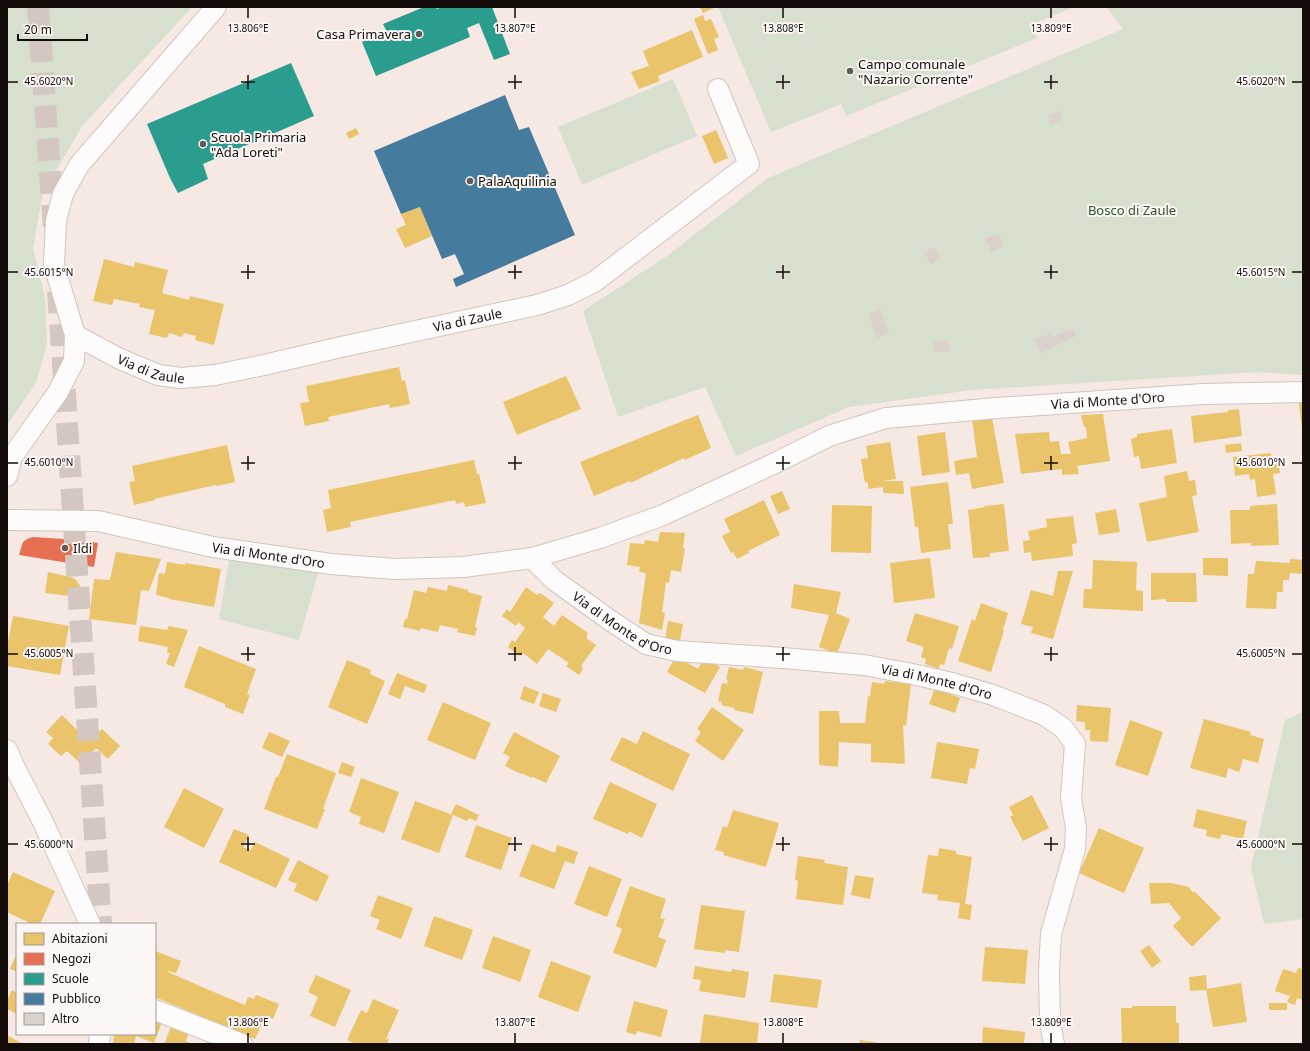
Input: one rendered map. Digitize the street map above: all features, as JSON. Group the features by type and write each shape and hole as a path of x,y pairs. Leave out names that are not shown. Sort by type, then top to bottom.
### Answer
{"street":[{"path":"7,476 12,457 58,392 74,361 75,335 54,265 56,221 63,194 79,165 216,7"},
{"name":"Via di Zaule","path":"75,335 120,359 158,374 181,378 215,374 264,365 537,305 568,295 594,282 749,164 718,89"},
{"name":"Via di Monte d'Oro","path":"7,520 98,521 213,547 331,564 388,568 463,567 532,558 600,538 663,515 771,465 829,436 886,418 996,408 1204,394 1303,392"},
{"name":"Via di Monte d'Oro","path":"532,558 554,580 646,644 678,651 864,665 912,674 952,683 993,695 1044,716 1063,728 1075,744 1071,798 1076,828 1075,849 1051,934 1048,971 1050,1022 1054,1044"},
{"path":"7,750 43,822 90,923"},
{"path":"156,1010 242,1044"}],"green space":[{"path":"7,7 192,7 83,125 43,192 33,248 45,298 47,344 36,383 7,425"},
{"name":"Campo comunale \"Nazario Corrente\"","path":"718,7 1074,7 1030,25 1037,38 846,116 841,104 771,132"},
{"name":"Bosco di Zaule","path":"1107,7 1303,7 1303,375 1258,372 972,390 849,407 736,456 705,387 618,417 583,311 667,256 768,178 1123,29"},
{"path":"673,79 697,136 582,185 558,127"},
{"path":"230,555 319,570 299,640 219,619"},
{"path":"1303,712 1303,919 1264,924 1251,867 1285,720"}],"building: Abitazioni":[{"path":"700,7 716,7 703,13"},
{"path":"703,15 705,21 711,19 719,37 714,39 718,50 708,54 694,19"},
{"path":"692,30 703,57 658,76 660,81 639,89 631,72 649,66 643,51"},
{"path":"356,128 359,134 349,139 346,133"},
{"path":"716,130 728,158 714,164 702,136"},
{"path":"420,207 432,236 405,248 396,229 406,225 401,214"},
{"path":"104,259 134,267 135,262 168,270 162,293 189,300 190,296 224,304 214,345 195,340 196,336 184,333 182,337 169,333 167,338 149,334 155,310 139,307 140,304 114,299 112,305 93,301"},
{"path":"399,367 402,381 405,380 410,404 390,408 389,404 328,417 329,421 305,426 300,403 309,402 306,386"},
{"path":"566,376 581,409 517,435 503,402"},
{"path":"1303,402 1303,429 1302,429 1299,403"},
{"path":"1239,409 1242,436 1194,443 1191,416 1228,412 1228,410"},
{"path":"1103,414 1110,461 1077,466 1079,474 1062,475 1062,469 1021,474 1015,434 1049,432 1050,442 1059,441 1061,454 1071,454 1068,442 1087,438 1086,427 1084,427 1081,415"},
{"path":"698,415 711,448 685,460 684,458 630,483 630,481 594,496 580,462"},
{"path":"972,418 992,418 1004,483 972,489 969,473 956,475 954,461 977,457"},
{"path":"1172,429 1177,463 1141,469 1139,456 1134,457 1131,439 1137,437 1137,434"},
{"path":"945,432 950,472 922,476 917,436"},
{"path":"890,442 896,479 882,481 903,481 904,494 883,493 883,487 868,489 868,482 865,483 861,459 868,458 866,446"},
{"path":"1241,443 1242,451 1226,453 1225,445"},
{"path":"227,445 235,482 154,499 155,500 134,505 129,482 135,481 132,466"},
{"path":"1271,453 1272,461 1279,460 1280,473 1273,474 1276,494 1257,497 1255,479 1250,480 1249,474 1235,476 1233,457"},
{"path":"474,460 486,503 465,507 464,502 456,504 455,500 350,522 351,527 327,532 323,510 331,508 328,490"},
{"path":"1187,471 1189,481 1195,480 1197,495 1192,496 1199,532 1147,542 1139,503 1167,497 1164,476"},
{"path":"948,482 953,524 948,524 951,549 921,553 918,527 915,527 910,487"},
{"path":"782,491 790,509 778,514 770,496"},
{"path":"764,500 780,535 748,551 749,553 737,559 733,552 731,553 722,536 730,532 724,519"},
{"path":"1004,504 1009,551 990,553 990,557 973,558 968,510 985,507 984,506"},
{"path":"1277,504 1279,545 1251,546 1251,543 1231,544 1230,510 1250,510 1250,506"},
{"path":"832,505 872,506 871,553 831,552"},
{"path":"1116,509 1120,532 1099,535 1095,513"},
{"path":"1073,516 1077,543 1072,544 1073,556 1032,561 1031,552 1024,553 1023,541 1030,540 1028,531 1047,527 1046,519"},
{"path":"660,532 685,533 683,548 685,549 681,572 671,570 669,583 666,582 662,612 665,613 662,630 639,623 646,573 639,572 640,567 627,565 630,543 644,544 645,540 658,542"},
{"path":"116,552 161,559 149,591 141,590 136,625 89,619 94,579 110,580"},
{"path":"930,558 935,598 894,603 890,563"},
{"path":"1203,558 1228,558 1228,576 1203,575"},
{"path":"1290,559 1303,560 1303,574 1290,573 1289,580 1283,580 1283,592 1277,592 1276,609 1246,608 1248,574 1254,574 1256,561 1290,563"},
{"path":"1093,560 1137,562 1136,590 1143,591 1143,611 1083,608 1084,589 1092,589"},
{"path":"167,562 185,565 185,563 221,569 214,607 169,599 156,595 159,573 165,574"},
{"path":"1058,571 1073,571 1053,639 1031,633 1033,627 1021,624 1031,590 1053,596"},
{"path":"48,572 71,577 76,580 81,587 69,596 45,593"},
{"path":"1151,573 1196,573 1197,602 1166,602 1166,599 1151,600"},
{"path":"794,584 841,592 836,613 850,619 837,654 819,647 829,615 791,608"},
{"path":"448,585 468,590 468,592 482,596 475,627 477,628 475,636 457,632 458,629 440,625 438,632 421,628 420,631 403,627 405,619 407,619 414,590 426,593 428,587 447,591"},
{"path":"526,587 537,595 540,593 554,603 543,617 554,626 562,615 588,633 586,638 596,645 581,666 583,669 579,675 566,666 569,663 548,649 537,664 523,653 520,656 508,647 512,640 515,642 525,628 518,622 516,626 502,616 507,609 510,612"},
{"path":"981,603 1008,613 991,672 958,661 972,619 975,621"},
{"path":"915,613 959,626 952,649 949,648 944,665 940,664 939,669 925,664 926,659 921,657 924,647 906,641"},
{"path":"13,616 69,626 60,675 7,666 7,648"},
{"path":"668,621 683,624 680,641 665,639"},
{"path":"140,626 167,630 169,626 188,630 174,667 166,664 170,653 167,653 168,647 138,641"},
{"path":"199,646 256,669 247,694 250,695 243,714 225,707 225,704 184,687"},
{"path":"676,656 698,669 704,658 720,667 705,693 667,672"},
{"path":"347,660 371,670 370,674 385,681 367,724 328,707"},
{"path":"729,667 743,670 744,667 763,672 753,714 734,710 735,708 721,705 722,702 718,701 722,683 727,684 728,680 726,679"},
{"path":"397,673 427,685 424,693 405,686 400,699 388,694"},
{"path":"885,681 911,684 906,726 903,725 905,764 871,762 871,744 839,742 838,767 819,765 819,711 839,711 840,723 865,723 868,696 870,697 872,682 884,684"},
{"path":"524,686 539,692 534,704 520,699"},
{"path":"935,688 960,698 955,713 929,704"},
{"path":"543,693 561,699 556,712 539,706"},
{"path":"443,702 491,723 475,760 427,740"},
{"path":"1077,705 1111,708 1108,742 1090,741 1090,730 1085,730 1085,722 1076,721"},
{"path":"712,707 744,730 723,761 695,741 701,732 697,729"},
{"path":"62,715 78,731 84,724 96,735 102,729 120,746 108,759 96,748 81,764 67,751 61,756 48,744 53,738 46,732"},
{"path":"1204,719 1251,732 1250,735 1264,739 1258,763 1243,759 1239,772 1228,768 1226,778 1190,768"},
{"path":"1130,720 1163,732 1148,776 1115,765"},
{"path":"643,731 690,754 673,791 610,760 622,737 637,744"},
{"path":"269,732 290,741 282,757 262,748"},
{"path":"514,732 560,756 546,783 533,777 532,778 521,774 505,766 510,757 503,753"},
{"path":"937,742 979,749 975,769 970,768 967,784 931,778"},
{"path":"287,754 336,773 317,829 264,809 276,777 278,777"},
{"path":"342,762 355,767 351,777 338,773"},
{"path":"361,778 399,792 384,833 359,824 361,817 349,812"},
{"path":"610,782 657,804 642,838 629,831 628,834 593,819"},
{"path":"184,788 224,809 204,848 164,827"},
{"path":"1032,795 1049,828 1023,841 1010,817 1013,815 1009,807"},
{"path":"415,801 453,815 439,853 401,839"},
{"path":"456,804 479,815 476,821 469,818 467,821 451,814"},
{"path":"1197,809 1247,821 1243,839 1221,834 1220,839 1206,836 1207,830 1193,827"},
{"path":"733,810 779,823 766,867 723,855 724,852 715,850 723,826 727,828"},
{"path":"476,825 512,838 501,870 465,857"},
{"path":"1099,828 1144,848 1124,893 1079,873"},
{"path":"234,829 249,835 243,847 251,850 255,842 290,859 276,888 219,862"},
{"path":"532,844 555,853 557,845 578,852 574,864 565,861 554,889 519,876"},
{"path":"939,848 956,851 956,854 972,857 965,904 972,905 970,920 958,918 960,903 937,900 938,895 922,893 928,855 938,856"},
{"path":"798,856 825,860 824,863 848,867 843,905 796,899 798,881 795,880"},
{"path":"298,860 329,876 317,902 294,891 297,884 288,880"},
{"path":"589,866 622,879 607,917 574,904"},
{"path":"13,872 55,891 40,923 30,923 7,912 7,885"},
{"path":"855,875 874,878 870,899 851,895"},
{"path":"1149,883 1171,883 1189,887 1193,893 1194,891 1221,918 1192,947 1173,926 1181,918 1169,903 1151,904"},
{"path":"630,886 666,899 660,918 665,919 658,937 666,940 656,968 613,953 622,929 616,926"},
{"path":"378,895 413,908 401,939 376,929 380,920 370,916"},
{"path":"701,905 745,911 739,952 725,950 725,953 694,949"},
{"path":"434,916 473,930 462,960 424,946"},
{"path":"493,936 531,950 520,982 482,968"},
{"path":"1149,945 1161,961 1152,968 1140,951"},
{"path":"985,947 1028,950 1025,984 982,981"},
{"path":"156,951 181,961 176,973 168,972 209,990 245,1005 248,997 254,999 256,995 279,1004 273,1019 265,1016 255,1039 156,997"},
{"path":"16,955 16,972 10,969"},
{"path":"551,961 591,976 578,1012 538,997"},
{"path":"695,966 731,972 732,969 749,972 745,998 699,991 701,980 693,979"},
{"path":"1298,968 1303,969 1303,1000 1297,998 1295,1005 1287,1002 1290,996 1275,991 1283,969 1296,973"},
{"path":"774,974 822,980 817,1008 770,1002"},
{"path":"316,975 351,990 335,1027 310,1016 318,997 308,992"},
{"path":"1206,975 1207,989 1241,983 1247,1022 1213,1027 1206,990 1190,991 1189,977"},
{"path":"12,990 16,992 16,1014 7,1009 7,1000"},
{"path":"373,999 399,1010 386,1039 389,1039 387,1044 355,1044 347,1040 361,1010 367,1013"},
{"path":"634,1001 668,1010 661,1037 637,1031 636,1035 626,1032"},
{"path":"1269,1003 1287,1003 1287,1010 1269,1010"},
{"path":"1132,1006 1176,1006 1176,1023 1179,1023 1179,1043 1122,1044 1121,1008 1132,1008"},
{"path":"704,1014 759,1023 757,1044 700,1044"},
{"path":"156,1019 162,1022 154,1043 136,1036 134,1044 113,1044 114,1035 156,1035"},
{"path":"173,1022 190,1029 186,1041 192,1044 164,1044"},
{"path":"983,1027 1025,1032 1024,1044 982,1044"},
{"path":"7,1035 23,1044 7,1044"},
{"path":"860,1040 878,1043 878,1044 859,1044"}],"building: Negozi":[{"path":"33,537 79,540 98,543 94,567 19,555 23,542"}],"building: Scuole":[{"path":"424,7 436,7 437,9 442,7 492,7 510,54 494,60 479,23 467,28 470,37 376,76 362,42 386,30 383,24"},
{"name":"Scuola Primaria \"Ada Loreti\"","path":"291,63 314,116 203,164 208,179 178,193 147,124"}],"building: Pubblico":[{"name":"PalaAquilinia","path":"505,95 519,130 529,127 575,235 456,287 453,279 464,274 455,254 442,259 420,207 401,214 374,151"}],"building: Altro":[{"path":"1060,111 1063,119 1051,124 1048,116"},
{"path":"999,233 1004,247 991,252 985,239"},
{"path":"934,247 941,258 931,264 924,253"},
{"path":"880,309 889,333 877,338 868,314"},
{"path":"1073,329 1076,336 1041,353 1035,340 1051,333 1052,337 1067,330"},
{"path":"949,341 949,351 934,352 933,342"}],"tunnel":[{"path":"38,7 54,228"},
{"path":"58,291 101,923"}],"place":[{"name":"Casa Primavera","path":"419,34"},
{"name":"Campo comunale \"Nazario Corrente\"","path":"850,71"},
{"name":"Scuola Primaria \"Ada Loreti\"","path":"203,144"},
{"name":"PalaAquilinia","path":"470,181"},
{"name":"Ildi","path":"65,548"}]}
